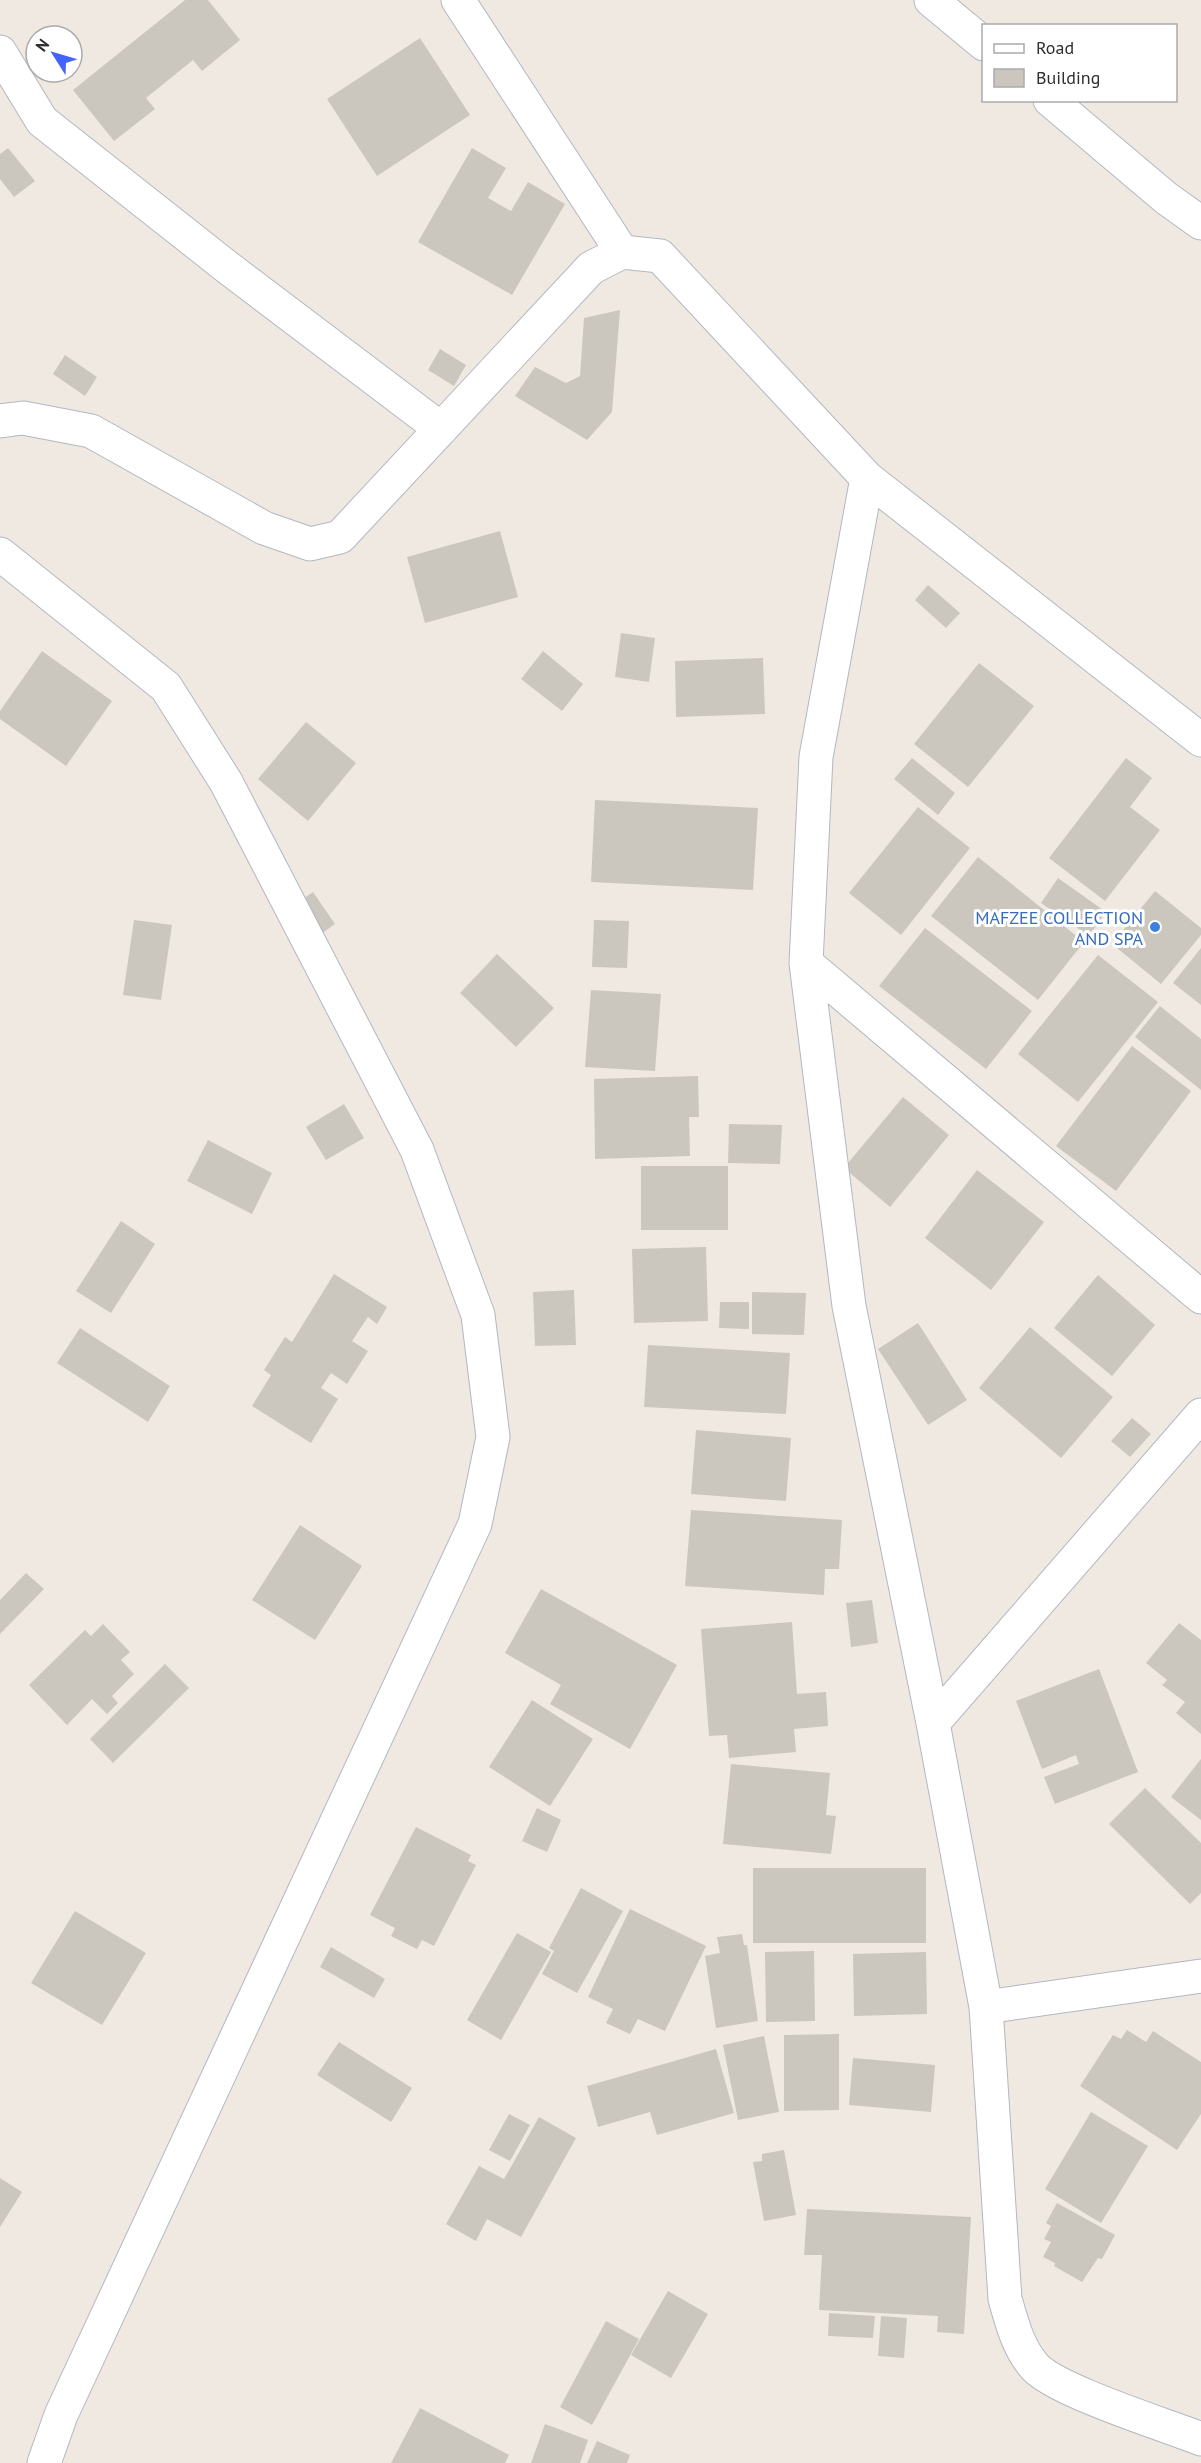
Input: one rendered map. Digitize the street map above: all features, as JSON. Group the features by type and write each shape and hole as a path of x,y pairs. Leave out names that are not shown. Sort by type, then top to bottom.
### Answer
{"street":[{"path":"458,0 622,252"},
{"path":"931,0 982,42"},
{"path":"0,52 42,121 227,267 441,429"},
{"path":"1052,102 1166,198 1201,223"},
{"path":"0,421 23,418 91,431 264,528 310,544 340,537 591,268 622,252 660,256 867,478 1201,740"},
{"path":"867,478 816,757 806,963 849,1306 933,1723 986,2007 1005,2300 1017,2340 1036,2367 1059,2383 1201,2439"},
{"path":"0,554 166,687 226,782 417,1150 477,1315 494,1437 476,1524 61,2415 44,2463"},
{"path":"806,963 1201,1297"},
{"path":"933,1723 1201,1415"},
{"path":"986,2007 1201,1976"}],"building":[{"path":"185,0 208,0 240,40 202,71 193,60 146,98 155,109 114,141 73,90 84,84 84,81"},
{"path":"420,38 470,115 377,176 327,99"},
{"path":"8,148 35,181 14,197 0,179 0,154"},
{"path":"472,148 506,168 488,198 511,211 528,182 565,204 512,295 418,242"},
{"path":"620,310 612,412 587,440 515,396 535,367 566,383 580,376 584,318"},
{"path":"440,349 466,365 454,386 428,370"},
{"path":"65,355 97,377 85,396 53,374"},
{"path":"500,531 518,597 425,623 407,557"},
{"path":"928,585 960,613 946,628 915,600"},
{"path":"621,633 655,638 649,682 615,677"},
{"path":"42,651 112,701 66,766 0,719 0,711"},
{"path":"543,651 583,684 562,711 521,679"},
{"path":"763,658 765,714 676,717 675,661"},
{"path":"979,663 1034,706 968,787 914,744"},
{"path":"306,722 356,763 308,821 258,779"},
{"path":"912,758 955,793 938,815 894,779"},
{"path":"1126,758 1152,778 1130,807 1160,830 1105,901 1049,858"},
{"path":"595,800 758,808 753,890 591,882"},
{"path":"918,807 970,848 901,935 849,893"},
{"path":"978,857 1084,942 1038,1000 931,916"},
{"path":"1058,878 1106,912 1089,936 1041,903"},
{"path":"1155,891 1201,928 1201,935 1161,984 1112,944"},
{"path":"313,892 335,924 314,939 291,907"},
{"path":"134,920 172,925 161,1000 123,995"},
{"path":"594,920 629,921 627,968 592,967"},
{"path":"925,928 1032,1011 986,1069 879,986"},
{"path":"1201,948 1201,1005 1173,983"},
{"path":"497,954 554,1008 516,1047 460,993"},
{"path":"1098,955 1158,1002 1078,1102 1018,1054"},
{"path":"591,990 661,994 655,1071 585,1067"},
{"path":"1160,1006 1201,1039 1201,1090 1135,1037"},
{"path":"1132,1046 1191,1091 1116,1191 1056,1146"},
{"path":"698,1076 699,1117 689,1117 690,1156 595,1159 594,1079"},
{"path":"903,1097 949,1135 890,1207 844,1168"},
{"path":"344,1104 364,1138 326,1160 306,1127"},
{"path":"729,1124 782,1125 780,1164 728,1163"},
{"path":"208,1140 272,1173 252,1214 187,1181"},
{"path":"641,1166 728,1166 728,1230 641,1230"},
{"path":"977,1170 1044,1222 991,1290 925,1238"},
{"path":"121,1221 155,1244 111,1313 76,1291"},
{"path":"706,1247 708,1321 634,1323 632,1249"},
{"path":"334,1274 387,1307 377,1324 368,1317 352,1341 368,1351 347,1384 331,1373 321,1388 338,1399 311,1443 252,1406 271,1375 264,1370 285,1337 292,1342"},
{"path":"1098,1275 1155,1325 1112,1376 1054,1328"},
{"path":"574,1290 576,1345 535,1346 533,1292"},
{"path":"752,1292 806,1293 804,1335 752,1334"},
{"path":"720,1302 749,1302 749,1329 719,1328"},
{"path":"918,1323 967,1400 928,1425 878,1349"},
{"path":"1030,1327 1113,1397 1061,1458 979,1388"},
{"path":"80,1328 170,1386 148,1422 57,1363"},
{"path":"648,1345 790,1353 786,1414 644,1407"},
{"path":"1132,1418 1151,1434 1130,1457 1111,1441"},
{"path":"696,1430 791,1438 786,1501 691,1494"},
{"path":"691,1510 842,1520 839,1569 825,1569 824,1595 685,1586"},
{"path":"300,1525 362,1566 315,1640 252,1600"},
{"path":"26,1573 44,1589 0,1634 0,1600"},
{"path":"541,1589 677,1665 630,1749 550,1704 561,1685 505,1653"},
{"path":"872,1600 878,1643 851,1647 846,1603"},
{"path":"792,1622 797,1694 826,1692 828,1726 794,1729 796,1752 729,1758 727,1735 709,1736 701,1629"},
{"path":"1179,1623 1201,1640 1201,1734 1176,1713 1185,1702 1162,1685 1167,1680 1146,1663"},
{"path":"103,1624 130,1652 121,1660 134,1674 112,1696 118,1703 107,1714 92,1699 67,1725 29,1685 85,1630 91,1636"},
{"path":"165,1664 189,1688 113,1763 90,1739"},
{"path":"1099,1669 1138,1772 1055,1804 1044,1777 1079,1764 1076,1755 1042,1769 1016,1701"},
{"path":"532,1700 593,1739 550,1806 489,1767"},
{"path":"1201,1759 1201,1820 1171,1797"},
{"path":"731,1764 830,1773 826,1815 836,1816 831,1854 723,1844"},
{"path":"1145,1788 1201,1843 1201,1893 1190,1904 1109,1824"},
{"path":"537,1808 561,1820 547,1852 522,1841"},
{"path":"416,1827 471,1855 468,1861 476,1865 434,1946 422,1940 417,1949 391,1936 395,1928 370,1915"},
{"path":"753,1868 926,1868 926,1943 753,1943"},
{"path":"581,1888 623,1911 577,1993 542,1974 554,1951 549,1948"},
{"path":"630,1909 706,1946 665,2031 638,2019 630,2034 606,2023 613,2009 588,1997"},
{"path":"75,1911 146,1953 102,2025 31,1983"},
{"path":"517,1933 551,1952 501,2040 467,2020"},
{"path":"742,1934 744,1945 747,1945 758,2021 716,2028 705,1956 720,1953 717,1937"},
{"path":"331,1947 385,1979 374,1998 320,1967"},
{"path":"814,1951 815,2021 766,2022 765,1952"},
{"path":"926,1952 927,2014 854,2016 853,1954"},
{"path":"1127,2030 1146,2042 1153,2031 1201,2062 1201,2114 1177,2150 1080,2086 1113,2035 1121,2039"},
{"path":"839,2034 839,2110 784,2111 784,2035"},
{"path":"764,2036 779,2112 738,2120 723,2045"},
{"path":"339,2042 412,2088 391,2122 317,2075"},
{"path":"716,2049 734,2113 657,2135 650,2112 598,2127 587,2086"},
{"path":"853,2058 935,2065 931,2112 849,2105"},
{"path":"1091,2112 1148,2146 1101,2223 1045,2189"},
{"path":"509,2114 530,2125 510,2161 489,2150"},
{"path":"539,2117 576,2138 521,2237 487,2219 476,2241 446,2224 479,2166 504,2179"},
{"path":"784,2150 796,2215 764,2221 753,2162 762,2161 762,2154"},
{"path":"0,2178 22,2192 0,2227"},
{"path":"1057,2203 1115,2235 1102,2259 1098,2258 1082,2282 1043,2257 1051,2242 1044,2239 1051,2226 1046,2223"},
{"path":"807,2209 971,2217 964,2334 937,2332 938,2316 819,2310 822,2255 804,2255"},
{"path":"668,2291 708,2314 671,2378 631,2355"},
{"path":"829,2313 875,2316 873,2338 828,2336"},
{"path":"881,2316 907,2318 904,2358 878,2356"},
{"path":"606,2321 639,2339 592,2425 560,2407"},
{"path":"420,2408 509,2455 505,2463 391,2463"},
{"path":"545,2424 588,2440 580,2463 531,2463"},
{"path":"597,2441 630,2455 627,2463 587,2463"}],"place":[{"name":"MAFZEE COLLECTION AND SPA","path":"1155,927"}]}
